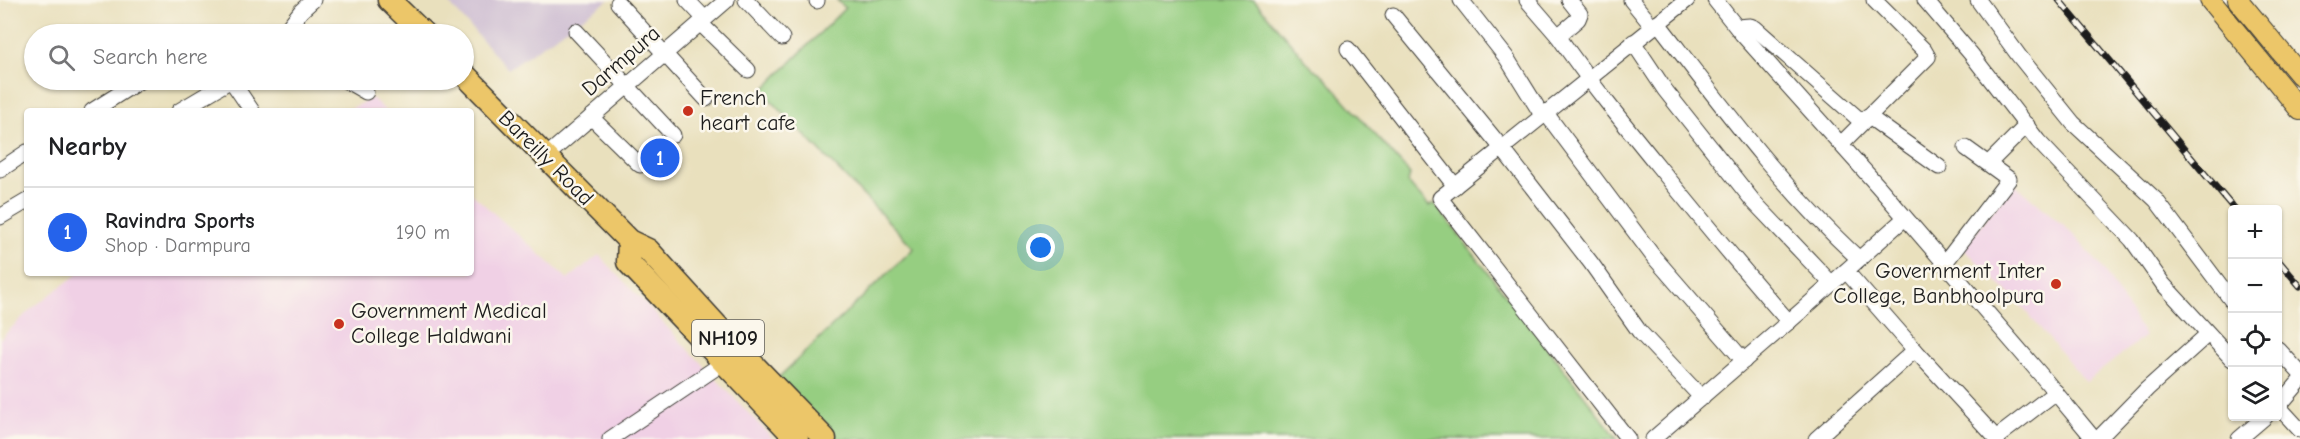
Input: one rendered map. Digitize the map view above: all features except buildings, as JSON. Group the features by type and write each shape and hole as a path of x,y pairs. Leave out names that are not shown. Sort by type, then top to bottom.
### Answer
{"highway":[{"path":"389,0 414,24"},
{"name":"Bareilly Road","path":"474,84 628,242 628,262 825,439"},
{"name":"Bareilly Road","path":"730,356 797,439"}],"main road":[{"path":"2210,0 2300,110"},
{"path":"2238,0 2300,75"}],"street":[{"path":"291,24 313,0"},
{"path":"687,0 748,70"},
{"name":"Darmpura","path":"545,157 727,0"},
{"path":"747,0 782,38"},
{"path":"1461,0 1653,256 1744,361"},
{"path":"1527,0 1741,268 1789,322"},
{"path":"1558,36 1578,19 1580,14 1569,0"},
{"path":"1631,0 1656,25 1753,147 1823,226 1859,259"},
{"path":"1628,439 1440,198 1687,0"},
{"path":"1715,0 2096,439 2208,334"},
{"path":"1841,144 1928,57 1924,50 1874,0"},
{"path":"1925,0 1971,54 2038,141 2132,240 2163,284 2228,355"},
{"path":"1978,0 2073,123 2156,200 2228,296"},
{"path":"618,3 706,99"},
{"path":"1393,15 1501,147 1591,263 1639,331 1702,398"},
{"path":"1737,27 1755,28 1865,119 1939,167"},
{"path":"576,31 673,135"},
{"path":"1633,42 1665,90 1753,201 1832,284"},
{"path":"1348,49 1455,186"},
{"path":"97,108 125,90"},
{"path":"183,108 214,90"},
{"path":"238,90 250,108"},
{"path":"362,90 366,92"},
{"path":"591,117 640,165"},
{"path":"1989,163 2027,125"},
{"path":"1944,264 2008,181 2008,176 1966,148"},
{"path":"0,170 24,154"},
{"path":"0,217 24,203"},
{"path":"1653,439 1905,218"},
{"path":"1846,271 1996,439 2056,392"},
{"path":"1816,439 1915,350"},
{"path":"2282,354 2300,373"},
{"path":"610,439 730,356"},
{"path":"2282,402 2300,381"},
{"path":"2282,411 2300,430"},
{"path":"2239,439 2261,421"}],"shaded area":[{"path":"446,0 609,0 508,69 474,31 474,24 468,24"},
{"path":"372,98 383,108 352,108"},
{"name":"Government Inter College, Banbhoolpura","path":"2014,183 2072,233 2101,266 2145,336 2086,382 2017,301 1963,248"},
{"name":"Government Medical College Haldwani","path":"474,196 568,279 599,255 773,439 0,439 0,339 31,309 75,276 474,276"}],"green space":[{"path":"837,0 1254,0 1313,69 1321,73 1410,174 1408,183 1429,206 1434,203 1618,439 836,439 777,379 914,248 762,91 845,8"}],"railway":[{"path":"2059,0 2231,205"},
{"path":"2282,265 2300,286"}],"place":[{"name":"French heart cafe","path":"688,111"},
{"name":"Ravindra Sports","path":"660,158"},
{"name":"Government Inter College, Banbhoolpura","path":"2056,284"},
{"name":"Government Medical College Haldwani","path":"339,324"}]}
